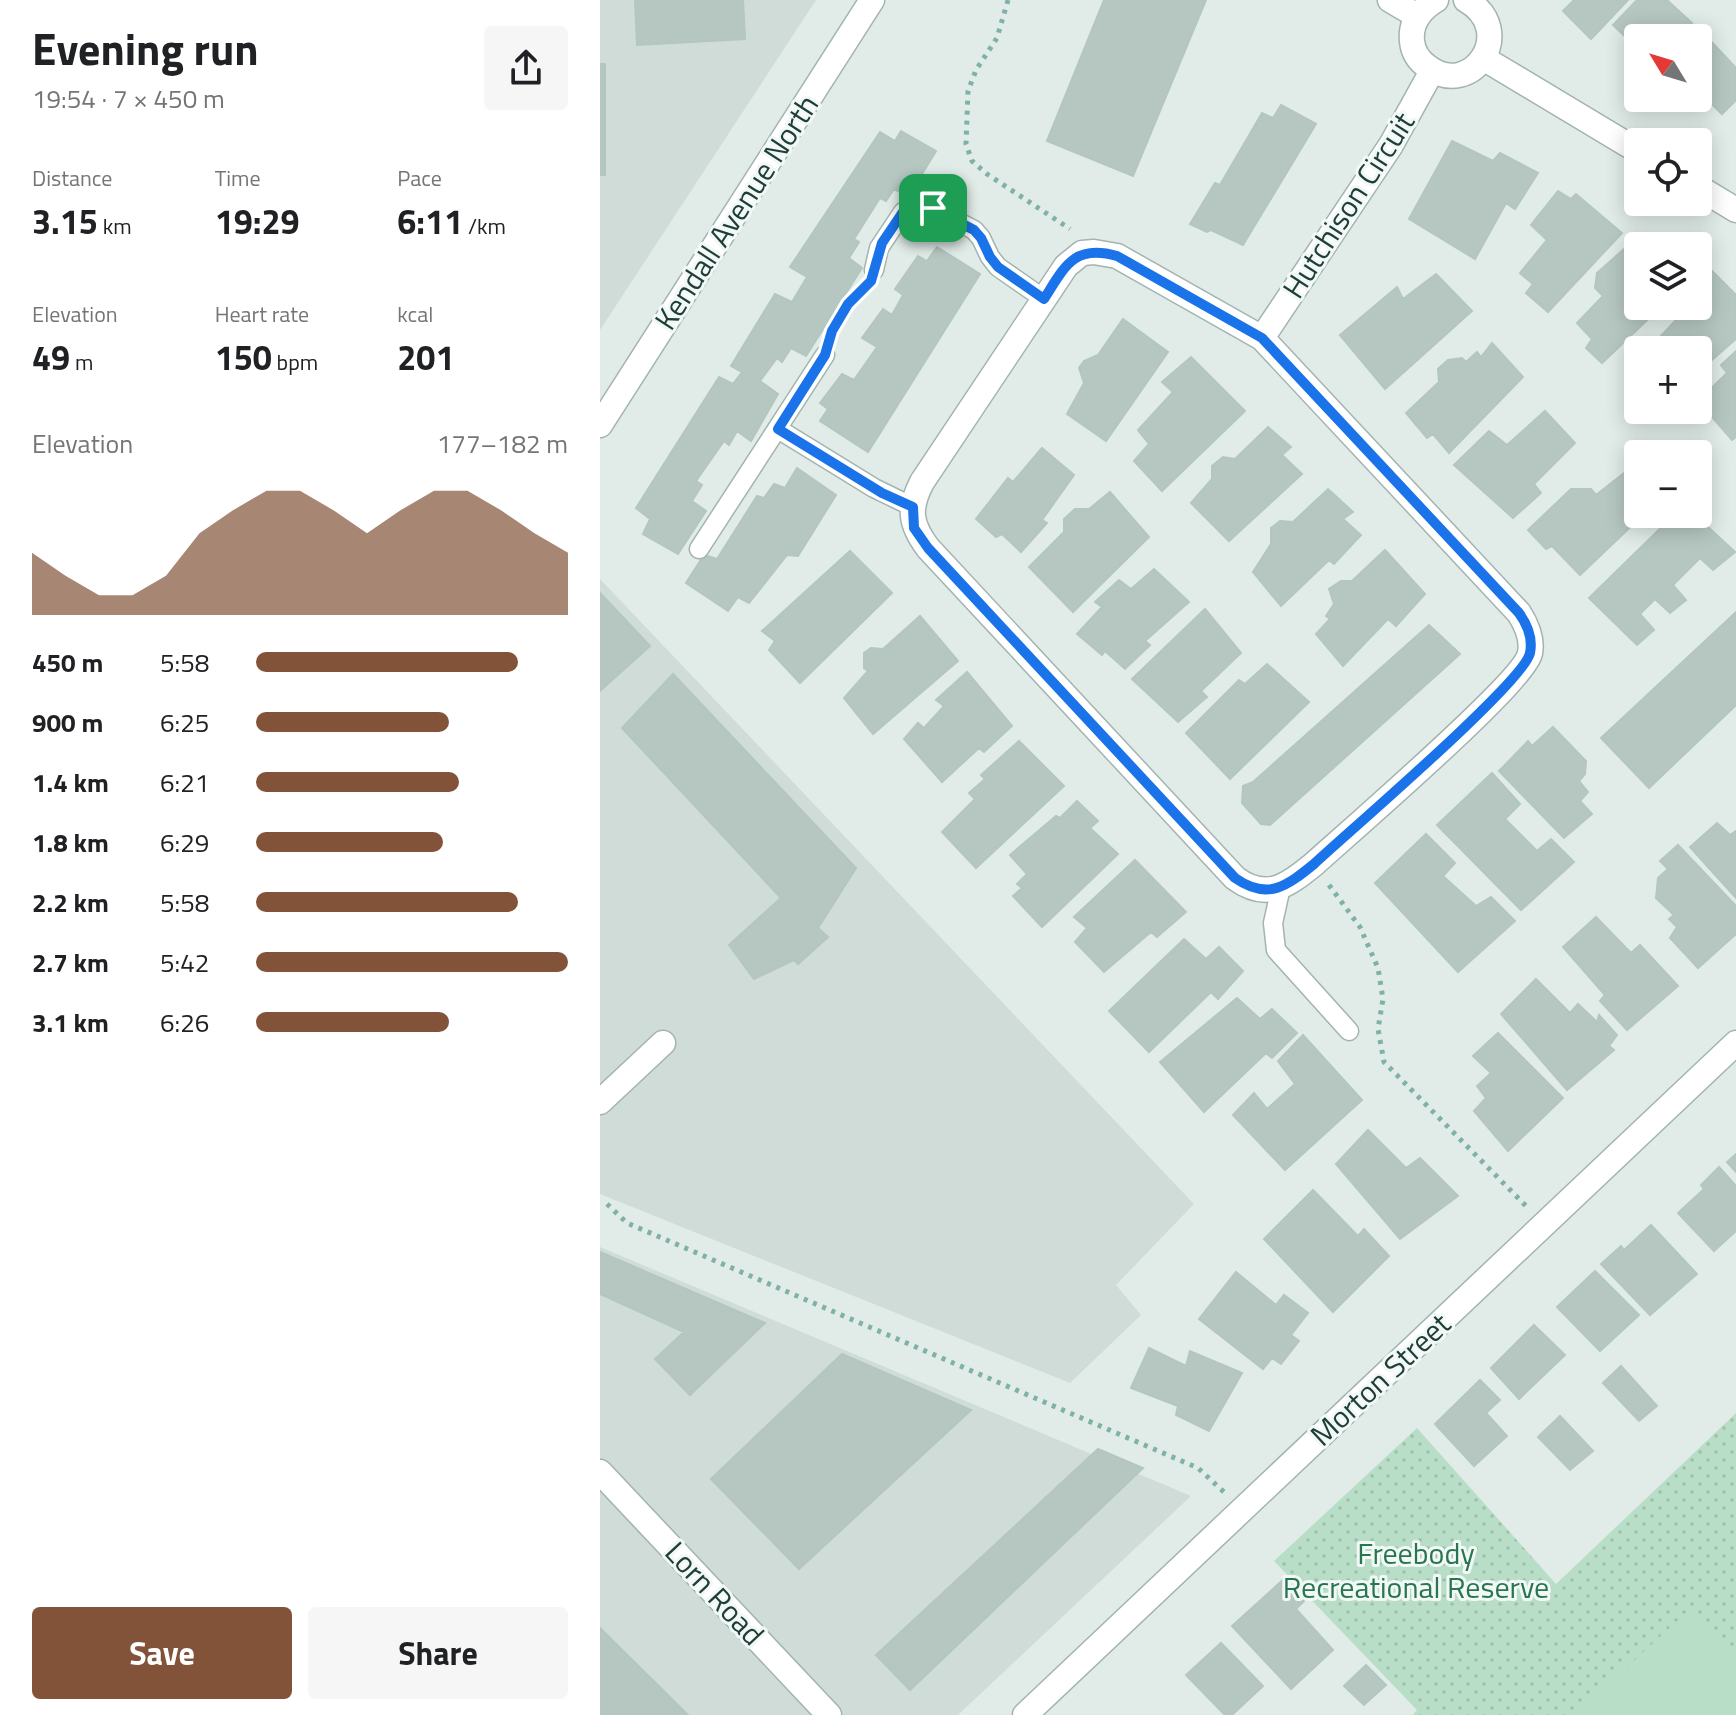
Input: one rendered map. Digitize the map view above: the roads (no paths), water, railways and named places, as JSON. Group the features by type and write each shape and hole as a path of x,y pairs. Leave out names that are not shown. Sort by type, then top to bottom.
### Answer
{"street":[{"name":"Kendall Avenue North","path":"600,425 872,0"},
{"path":"1390,0 1417,16"},
{"path":"1436,0 1417,16 1413,28 1415,53 1432,71 1454,75 1476,67 1483,58 1490,36 1488,25 1475,2"},
{"path":"1483,58 1624,143"},
{"name":"Hutchison Circuit","path":"1262,338 1391,145 1432,71"},
{"path":"1712,195 1736,210"},
{"path":"1082,253 1104,253 1117,256 1262,338 1526,624 1530,655 1504,690 1314,864 1281,887 1260,889 1235,878 928,548 914,528 913,507 922,482 1044,299 1066,266 1082,253"},
{"path":"600,1102 663,1043"},
{"name":"Morton Street","path":"1025,1715 1736,1043"},
{"name":"Lorn Road","path":"600,1472 829,1715"}],"lane":[{"path":"874,270 879,248 903,212 926,205 974,230 998,267 1044,299"},
{"path":"699,549 825,355"},
{"path":"778,429 882,493 913,507"},
{"path":"1281,887 1273,923 1276,950 1349,1031"}],"park label":[{"name":"Freebody Recreational Reserve","path":"1416,1570"}]}
